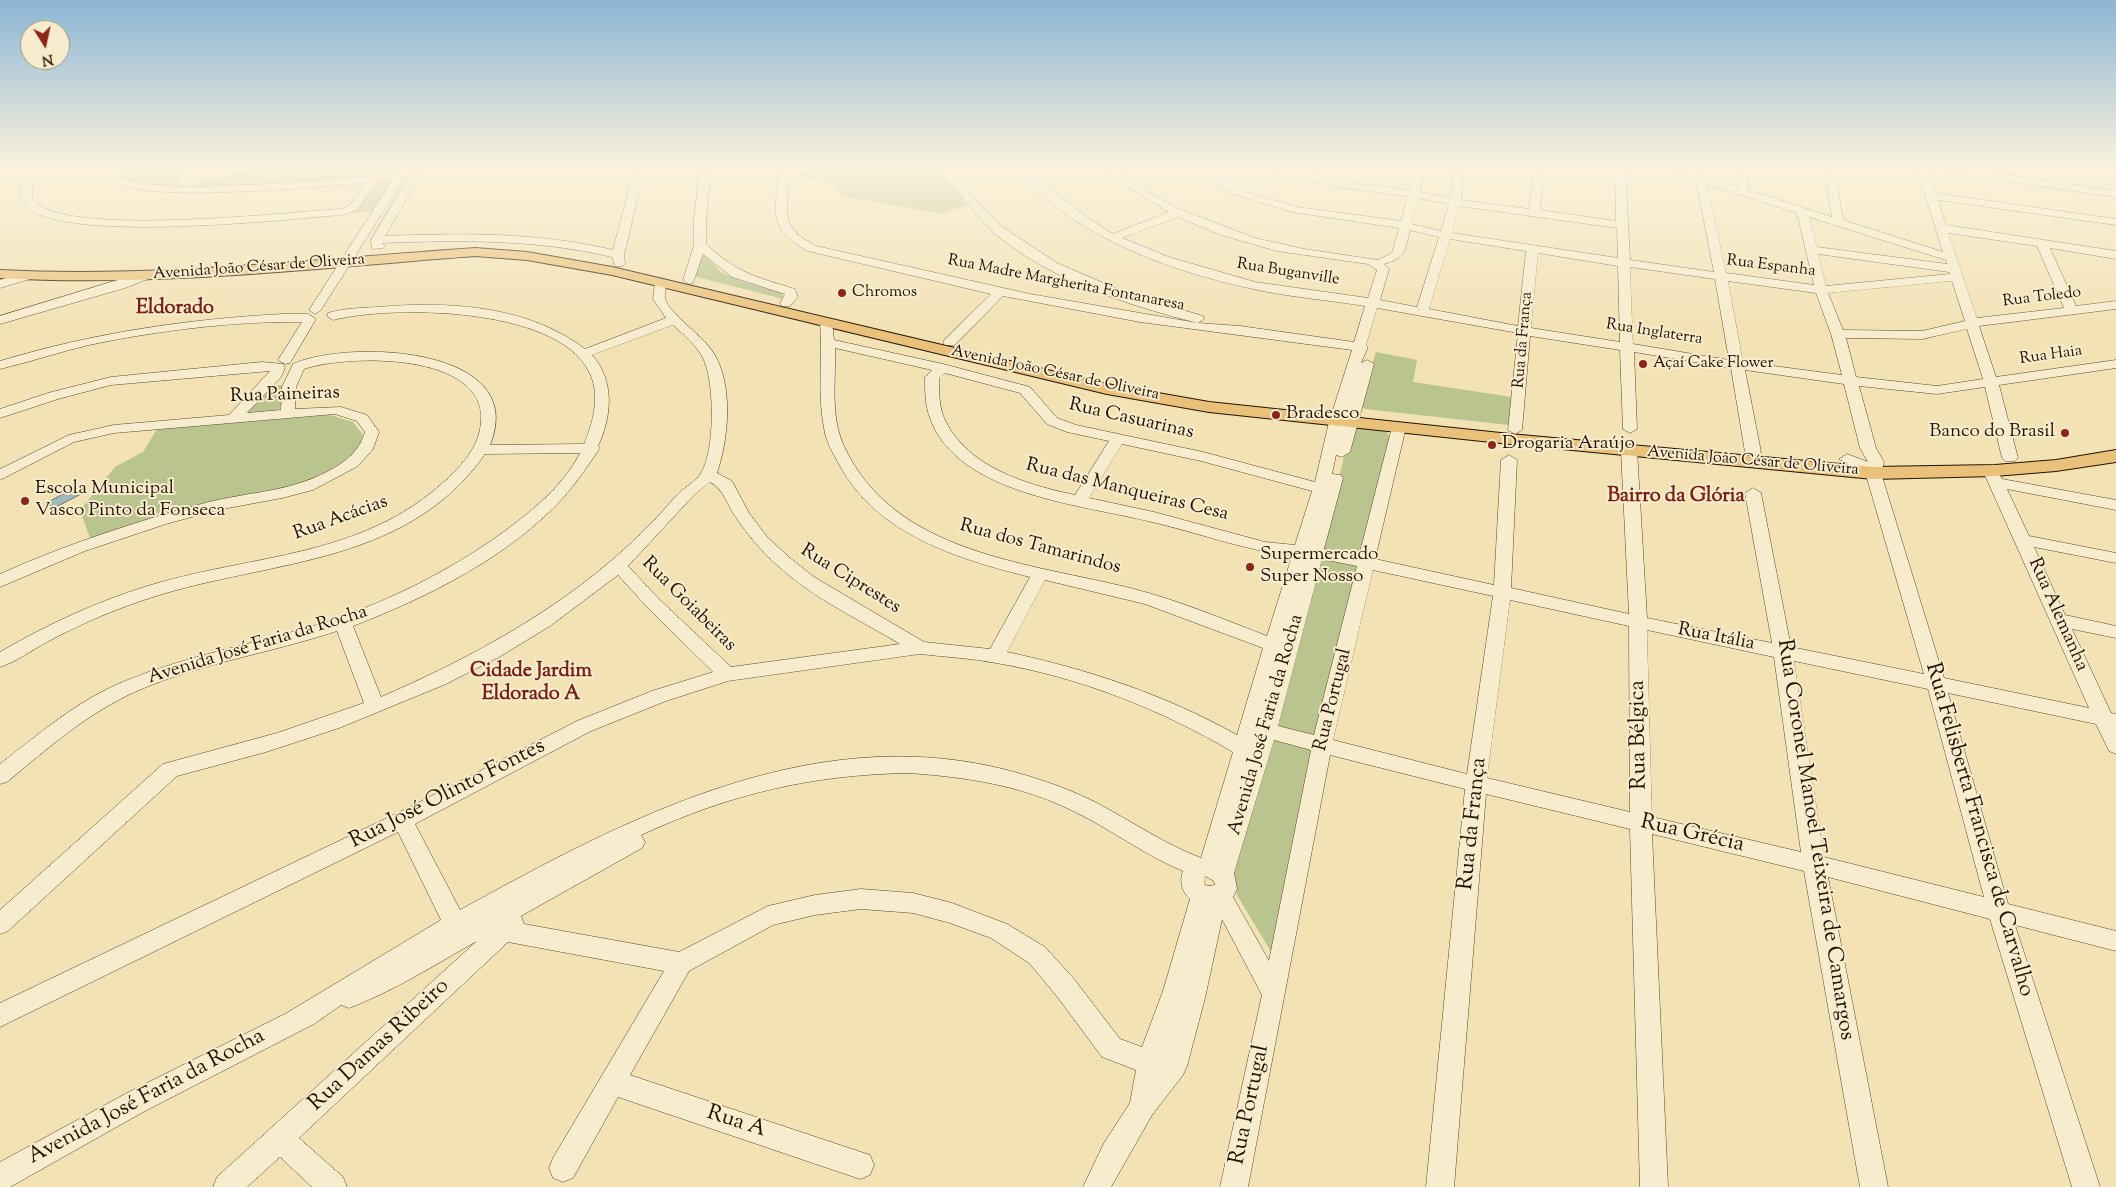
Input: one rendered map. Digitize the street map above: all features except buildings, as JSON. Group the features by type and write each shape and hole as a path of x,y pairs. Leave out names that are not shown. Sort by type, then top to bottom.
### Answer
{"main road":[{"name":"Avenida João César de Oliveira","path":"0,274 26,276 144,276 481,245 556,251 619,259 691,275 786,303 1112,380 1344,417 1399,428 1630,457 1875,467 1930,474 1995,477 2116,456"},
{"name":"Avenida João César de Oliveira","path":"0,264 134,268 357,255 476,252 546,257 1107,389 1209,407 1515,430 1847,459 1875,467 2010,458 2116,442"},
{"path":"546,257 602,265 619,259"}],"street":[{"path":"92,221 171,223 196,221"},
{"path":"234,418 260,391 293,363 332,313 333,304 376,221"},
{"path":"288,413 289,387 293,363 311,315 357,255 379,221"},
{"path":"388,221 377,240 376,246 444,243"},
{"path":"377,240 479,236 588,247 619,259 626,221"},
{"path":"691,275 700,244 700,221"},
{"name":"Rua Madre Margherita Fontanaresa","path":"782,221 787,234 798,242 821,251 1001,291 1251,333 1360,347"},
{"path":"990,221 1010,239 1052,264 1177,320"},
{"name":"Rua Buganville","path":"1086,221 1112,238 1165,260 1227,279 1254,286 1378,304"},
{"path":"1112,238 1156,221"},
{"name":"Avenida José Faria da Rocha","path":"1199,221 1265,243 1303,252 1378,263 1383,269 1378,304 1321,488 1267,731 1211,883"},
{"name":"Rua Espanha","path":"1373,221 1532,249 1821,290 1954,268"},
{"path":"1383,261 1397,255 1405,221"},
{"path":"1422,312 1449,221"},
{"path":"1596,221 1622,225"},
{"path":"1622,221 1630,429"},
{"path":"1710,221 1753,452"},
{"name":"Rua Felisberta Francisca de Carvalho","path":"1805,221 1821,290 1838,334 1848,381 1875,467 1999,911 2086,1187"},
{"path":"1939,221 1991,382 2010,458"},
{"path":"1838,222 1954,268"},
{"path":"1941,228 2116,255"},
{"name":"Avenida José Faria da Rocha","path":"1211,883 1243,748 1251,726 1272,645 1308,553 1344,417 1360,347 1392,270 1383,261 1265,243"},
{"path":"700,244 719,264 743,277 791,292 792,298 786,303"},
{"path":"2042,244 2071,310"},
{"name":"Rua da França","path":"1515,430 1526,331 1532,249"},
{"path":"1812,250 1954,268"},
{"path":"691,275 704,265 719,264"},
{"path":"0,284 26,276"},
{"path":"0,320 121,285 144,276"},
{"path":"0,924 17,911 170,770 280,740 375,706 494,650 552,617 620,567 659,528 688,493 708,475 715,446 718,382 710,357 694,335 660,302 658,293 661,283"},
{"path":"950,342 1001,291"},
{"name":"Rua Inglaterra","path":"1378,304 1526,331 1848,381 1919,390 1991,382"},
{"name":"Rua Toledo","path":"1838,334 1911,337 1952,331 1972,323 2116,305"},
{"name":"Avenida José Faria da Rocha","path":"0,776 48,738 102,701 128,687 166,673 342,623 412,594 483,555 532,518 561,491 584,462 592,448 603,406 603,390 593,366 583,354 563,339 510,318 464,310 440,308 311,315"},
{"path":"0,365 71,345 144,329 311,315"},
{"path":"583,354 676,319"},
{"name":"Rua dos Tamarindos","path":"826,322 829,344 827,391 829,424 848,471 873,502 914,531 972,555 1040,574 1133,595 1203,617 1272,645"},
{"name":"Rua Casuarinas","path":"829,344 943,368 1025,390 1052,421 1072,429 1212,459 1321,488"},
{"name":"Rua Acácias","path":"0,414 53,396 111,381 364,357 409,358 453,369 470,379 482,392 488,404 489,428 481,450 444,492 404,518 372,534 320,554 156,589 62,627 0,660"},
{"name":"Rua Haia","path":"1991,382 2116,364"},
{"name":"Rua das Manqueiras Cesa","path":"943,368 932,377 932,397 940,427 954,445 978,466 1037,492 1154,517 1265,548 1308,553"},
{"path":"260,391 274,383 285,382 289,387"},
{"name":"Rua Paineiras","path":"0,476 30,458 69,439 114,429 336,410 362,418 372,432 368,449 347,467 298,489 218,505 97,540 0,581"},
{"name":"Rua Portugal","path":"1234,1187 1276,984 1322,744 1368,563 1399,428"},
{"path":"1080,500 1118,439"},
{"path":"481,450 592,448"},
{"name":"Rua Bélgica","path":"1630,457 1638,622 1641,823 1654,1187"},
{"path":"0,469 30,458"},
{"name":"Rua da França","path":"1440,1187 1476,784 1502,592 1509,460"},
{"name":"Rua Ciprestes","path":"708,475 726,484 735,504 750,528 786,566 832,598 880,623 920,648"},
{"path":"1995,477 2116,505"},
{"name":"Rua Alemanha","path":"1995,477 2060,620 2110,720 2116,746"},
{"name":"Rua Coronel Manoel Teixeira de Camargos","path":"1753,493 1783,652 1814,864 1874,1187"},
{"path":"2024,540 2116,558"},
{"name":"Rua Itália","path":"1308,553 1368,563 1638,622 2110,720"},
{"name":"Rua Goiabeiras","path":"620,567 654,604 727,674"},
{"path":"995,656 1040,574"},
{"path":"2060,620 2116,632"},
{"path":"342,623 375,706"},
{"path":"920,648 995,656 1113,687 1196,720 1243,748"},
{"name":"Rua José Olinto Fontes","path":"0,1015 403,820 584,726 659,696 727,674 920,648"},
{"name":"Rua Grécia","path":"1267,731 1476,784 1814,864 2116,941"},
{"name":"Avenida José Faria da Rocha","path":"294,1021 393,958 635,829 724,794 771,779 831,767 875,763 915,764 960,768 1004,777 1046,790 1090,810 1211,883"},
{"name":"Avenida José Faria da Rocha","path":"0,1177 136,1102 294,1021 389,978 724,794"},
{"path":"389,978 452,933 455,924 403,820"},
{"name":"Rua Damas Ribeiro","path":"227,1187 523,913 530,894 535,887 574,860"},
{"path":"1211,883 1276,984"},
{"path":"1143,1106 1150,1060 1211,883"},
{"path":"1097,1187 1114,1153 1143,1106 1174,1066 1193,998 1211,883"},
{"path":"563,1168 680,963 768,916 815,905 861,899 912,903 952,913 999,931 1037,955 1065,987 1112,1048 1127,1056 1174,1066"},
{"path":"504,931 680,963"},
{"name":"Rua A","path":"612,1082 860,1165"},
{"path":"281,1138 295,1154 333,1187"}],"green space":[{"path":"702,252 721,272 743,282 782,292 783,299 693,276"},
{"path":"1376,352 1417,360 1413,382 1512,397 1509,425 1365,409 1359,405"},
{"path":"282,385 284,395 278,411 245,413 274,386"},
{"path":"330,415 353,422 363,435 358,451 340,466 314,480 163,515 90,538 80,510 115,467 143,452 157,429"},
{"path":"1352,424 1383,427 1392,440 1273,955 1237,895 1234,874 1322,549"}],"water":[{"path":"71,490 81,494 56,507 45,504"}],"place":[{"name":"Chromos","path":"842,293"},
{"name":"Açaí Cake Flower","path":"1643,364"},
{"name":"Bradesco","path":"1276,415"},
{"name":"Banco do Brasil","path":"2065,433"},
{"name":"Drogaria Araújo","path":"1492,445"},
{"name":"Escola Municipal Vasco Pinto da Fonseca","path":"25,501"},
{"name":"Supermercado Super Nosso","path":"1250,567"}],"district":[{"name":"Eldorado","path":"175,310"},
{"name":"Bairro da Glória","path":"1676,498"},
{"name":"Cidade Jardim Eldorado A","path":"531,684"}]}
